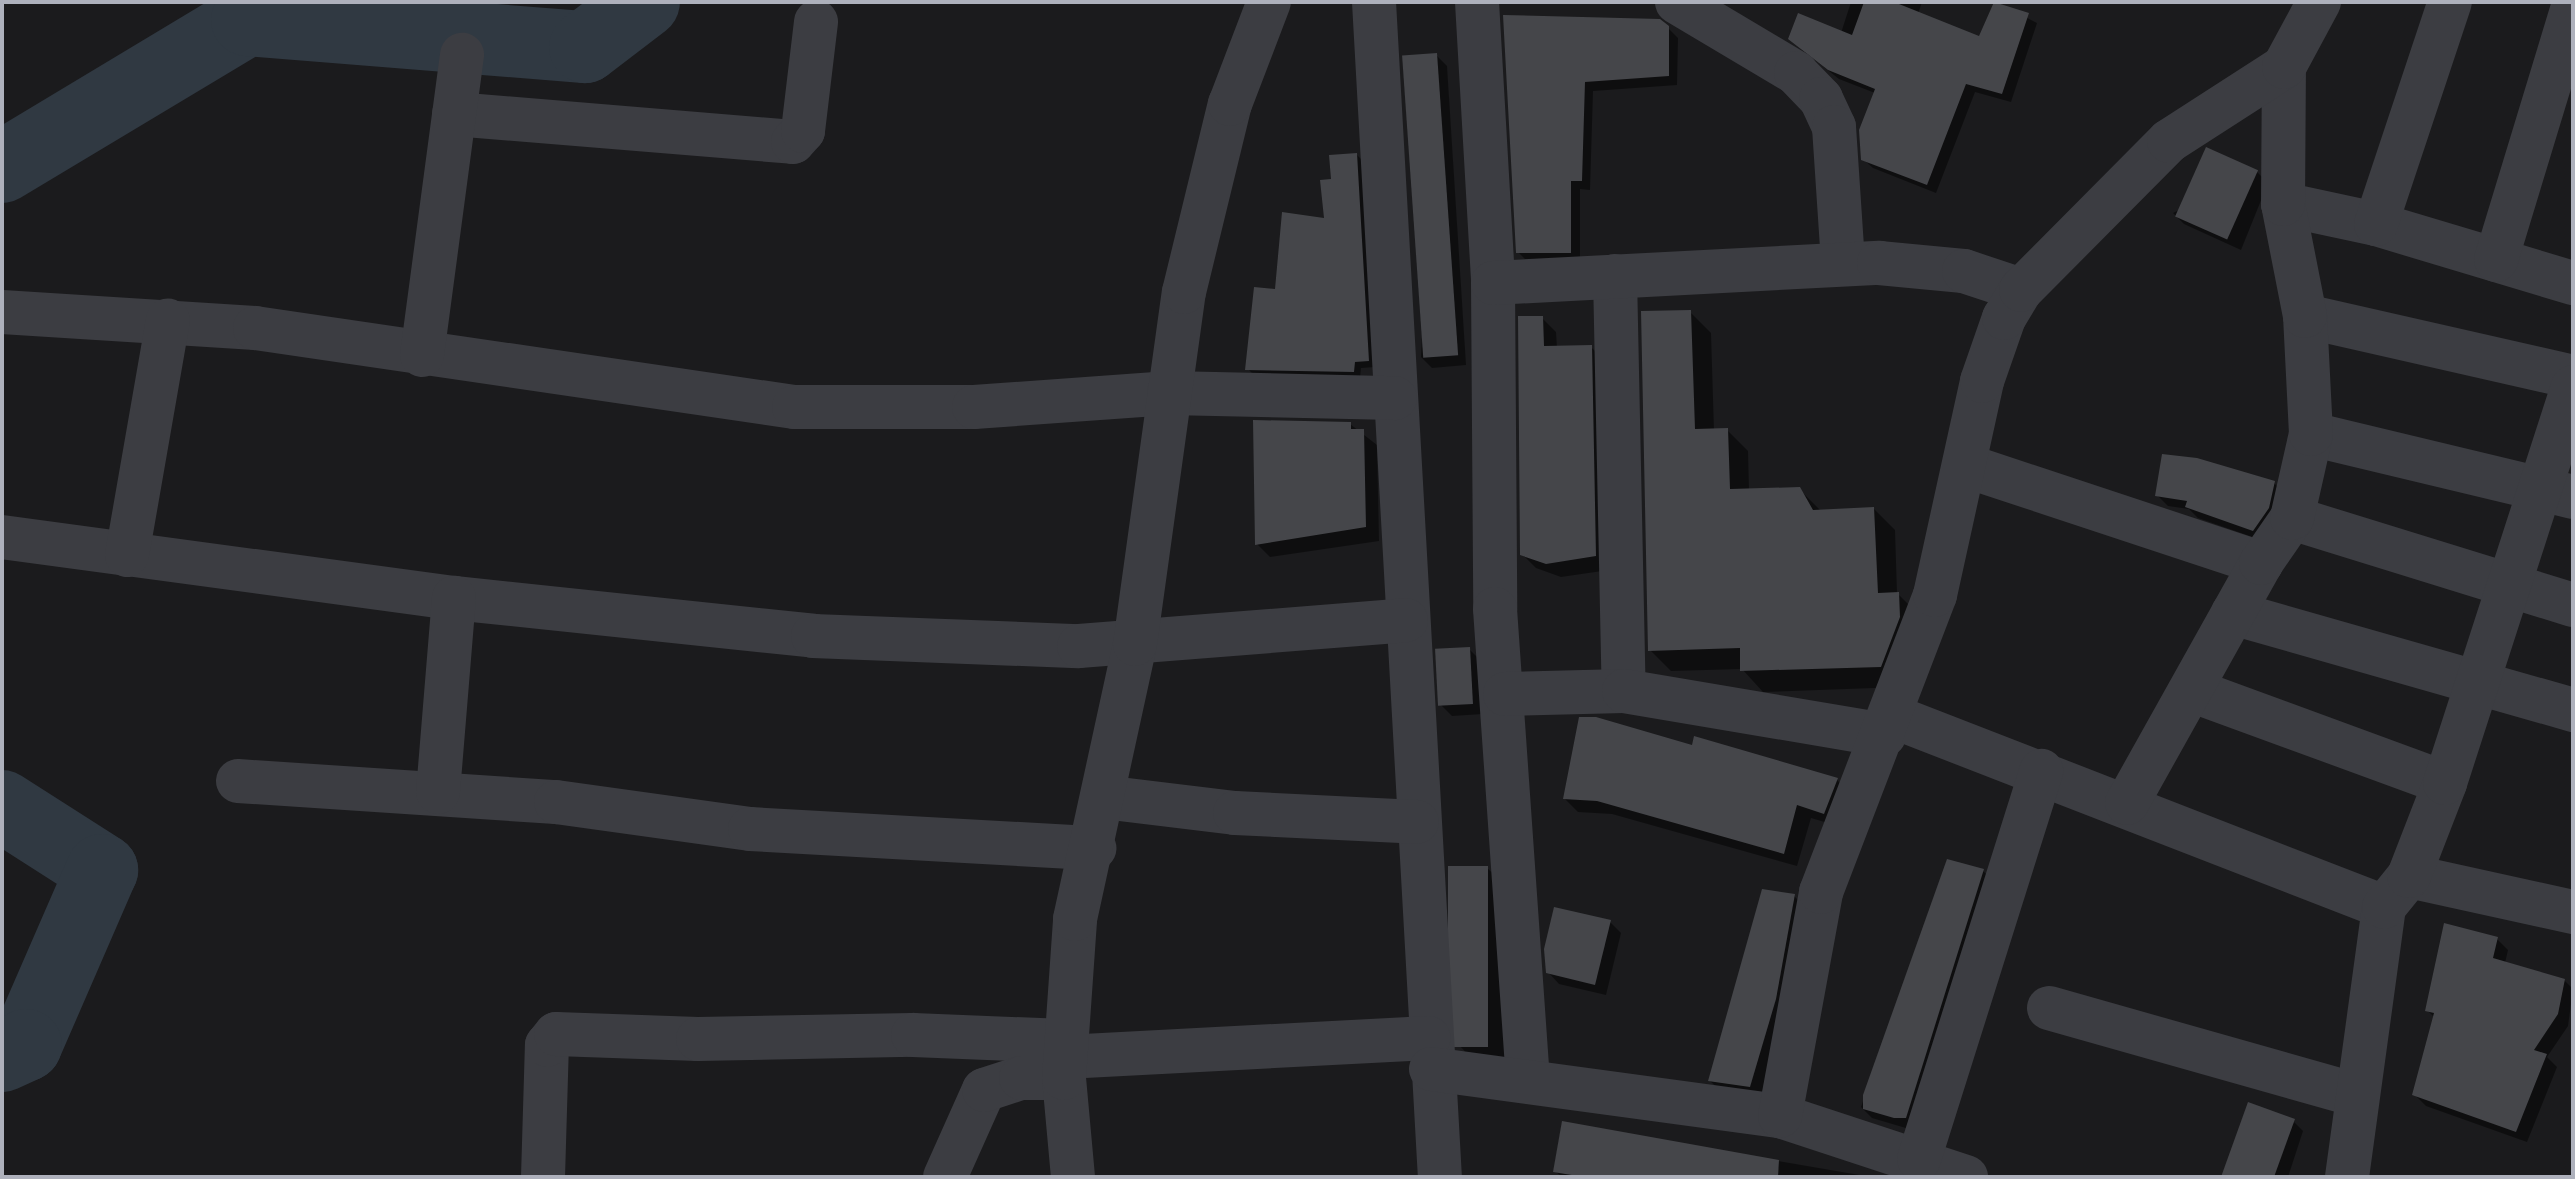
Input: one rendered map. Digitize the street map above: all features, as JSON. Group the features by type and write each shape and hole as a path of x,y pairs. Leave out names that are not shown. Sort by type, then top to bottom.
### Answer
{"street":[{"path":"1073,1177 1065,1059 1075,919 1094,848 1135,644 1184,292 1230,104 1269,2"},
{"path":"1374,2 1430,1054 1440,1177"},
{"path":"1477,2 1493,283 1495,609 1505,694 1528,1079"},
{"path":"1677,2 1796,73 1821,99 1834,127 1843,264"},
{"path":"2127,803 2261,563 2292,518 2311,434 2305,316 2283,204 2284,67 2319,2"},
{"path":"2376,224 2450,2"},
{"path":"2496,260 2573,7"},
{"path":"454,114 793,142 803,131 816,22"},
{"path":"422,355 462,55"},
{"path":"1780,1116 1821,892 1888,725 1935,595 1967,466 1982,381 2004,318 2021,290 2169,141 2284,67"},
{"path":"2283,204 2376,224 2573,283"},
{"path":"1493,283 1843,264 1964,271 2021,290"},
{"path":"1615,276 1624,691"},
{"path":"2,312 255,328 422,355 794,407 974,407 1169,393 1395,398"},
{"path":"2305,316 2573,377"},
{"path":"127,555 168,321"},
{"path":"2347,1177 2356,1095 2397,891 2445,783 2508,588 2558,493 2573,387"},
{"path":"2311,434 2558,493"},
{"path":"1967,466 2261,563"},
{"path":"2292,518 2508,588 2573,605"},
{"path":"2,537 454,598 813,636 1079,646 1135,644 1406,620"},
{"path":"438,792 454,598"},
{"path":"2233,613 2573,710"},
{"path":"2191,690 2445,783"},
{"path":"1505,694 1624,691 1888,725 2041,771 2127,803 2397,891 2573,912"},
{"path":"1919,1159 2041,771"},
{"path":"238,781 556,802 750,829 1094,848"},
{"path":"1103,797 1235,813 1417,822"},
{"path":"2049,1008 2356,1095"},
{"path":"543,1177 547,1045 556,1034 698,1039 913,1035 1065,1059 1430,1054 1528,1079 1780,1116 1919,1159 1966,1177"},
{"path":"945,1177 984,1090 1065,1059"}],"building":[{"path":"1864,2 1894,2 1979,36 1994,2 2029,13 2002,94 1966,84 1927,185 1861,160 1859,130 1875,89 1828,70 1788,39 1798,13 1852,35"},
{"path":"1503,15 1660,19 1669,26 1669,76 1585,82 1582,181 1571,181 1571,253 1516,253"},
{"path":"1437,53 1458,355 1423,358 1402,55"},
{"path":"2206,147 2258,170 2227,240 2175,216"},
{"path":"1357,153 1369,361 1355,362 1354,372 1245,370 1254,287 1275,289 1282,212 1324,218 1320,180 1331,179 1329,155"},
{"path":"1691,310 1695,429 1728,428 1730,489 1800,487 1813,510 1874,507 1878,593 1899,592 1900,617 1881,667 1740,671 1740,648 1648,651 1641,311"},
{"path":"1518,316 1543,316 1544,346 1592,345 1596,556 1546,564 1520,555"},
{"path":"1253,420 1351,422 1351,429 1364,429 1366,527 1255,545"},
{"path":"2162,454 2197,458 2275,481 2269,508 2253,531 2185,507 2187,501 2155,496"},
{"path":"1470,647 1473,704 1438,706 1435,649"},
{"path":"1579,717 1596,717 1692,745 1694,736 1838,778 1824,814 1797,805 1784,854 1597,801 1563,799"},
{"path":"1947,859 1984,869 1906,1118 1894,1118 1863,1109 1863,1095"},
{"path":"1448,866 1488,866 1488,1047 1448,1047"},
{"path":"1762,889 1795,894 1776,999 1750,1087 1708,1081"},
{"path":"1554,907 1611,920 1595,985 1546,973 1544,949"},
{"path":"2444,923 2498,937 2493,958 2565,979 2558,1014 2534,1050 2547,1054 2516,1132 2412,1095 2434,1013 2425,1011"},
{"path":"2248,1102 2295,1119 2274,1177 2221,1177"},
{"path":"1562,1121 1779,1160 1778,1177 1584,1177 1553,1172"}],"waterway":[{"path":"2,167 247,20 585,47 644,2"},
{"path":"2,806 102,870 26,1045 2,1056"}]}
